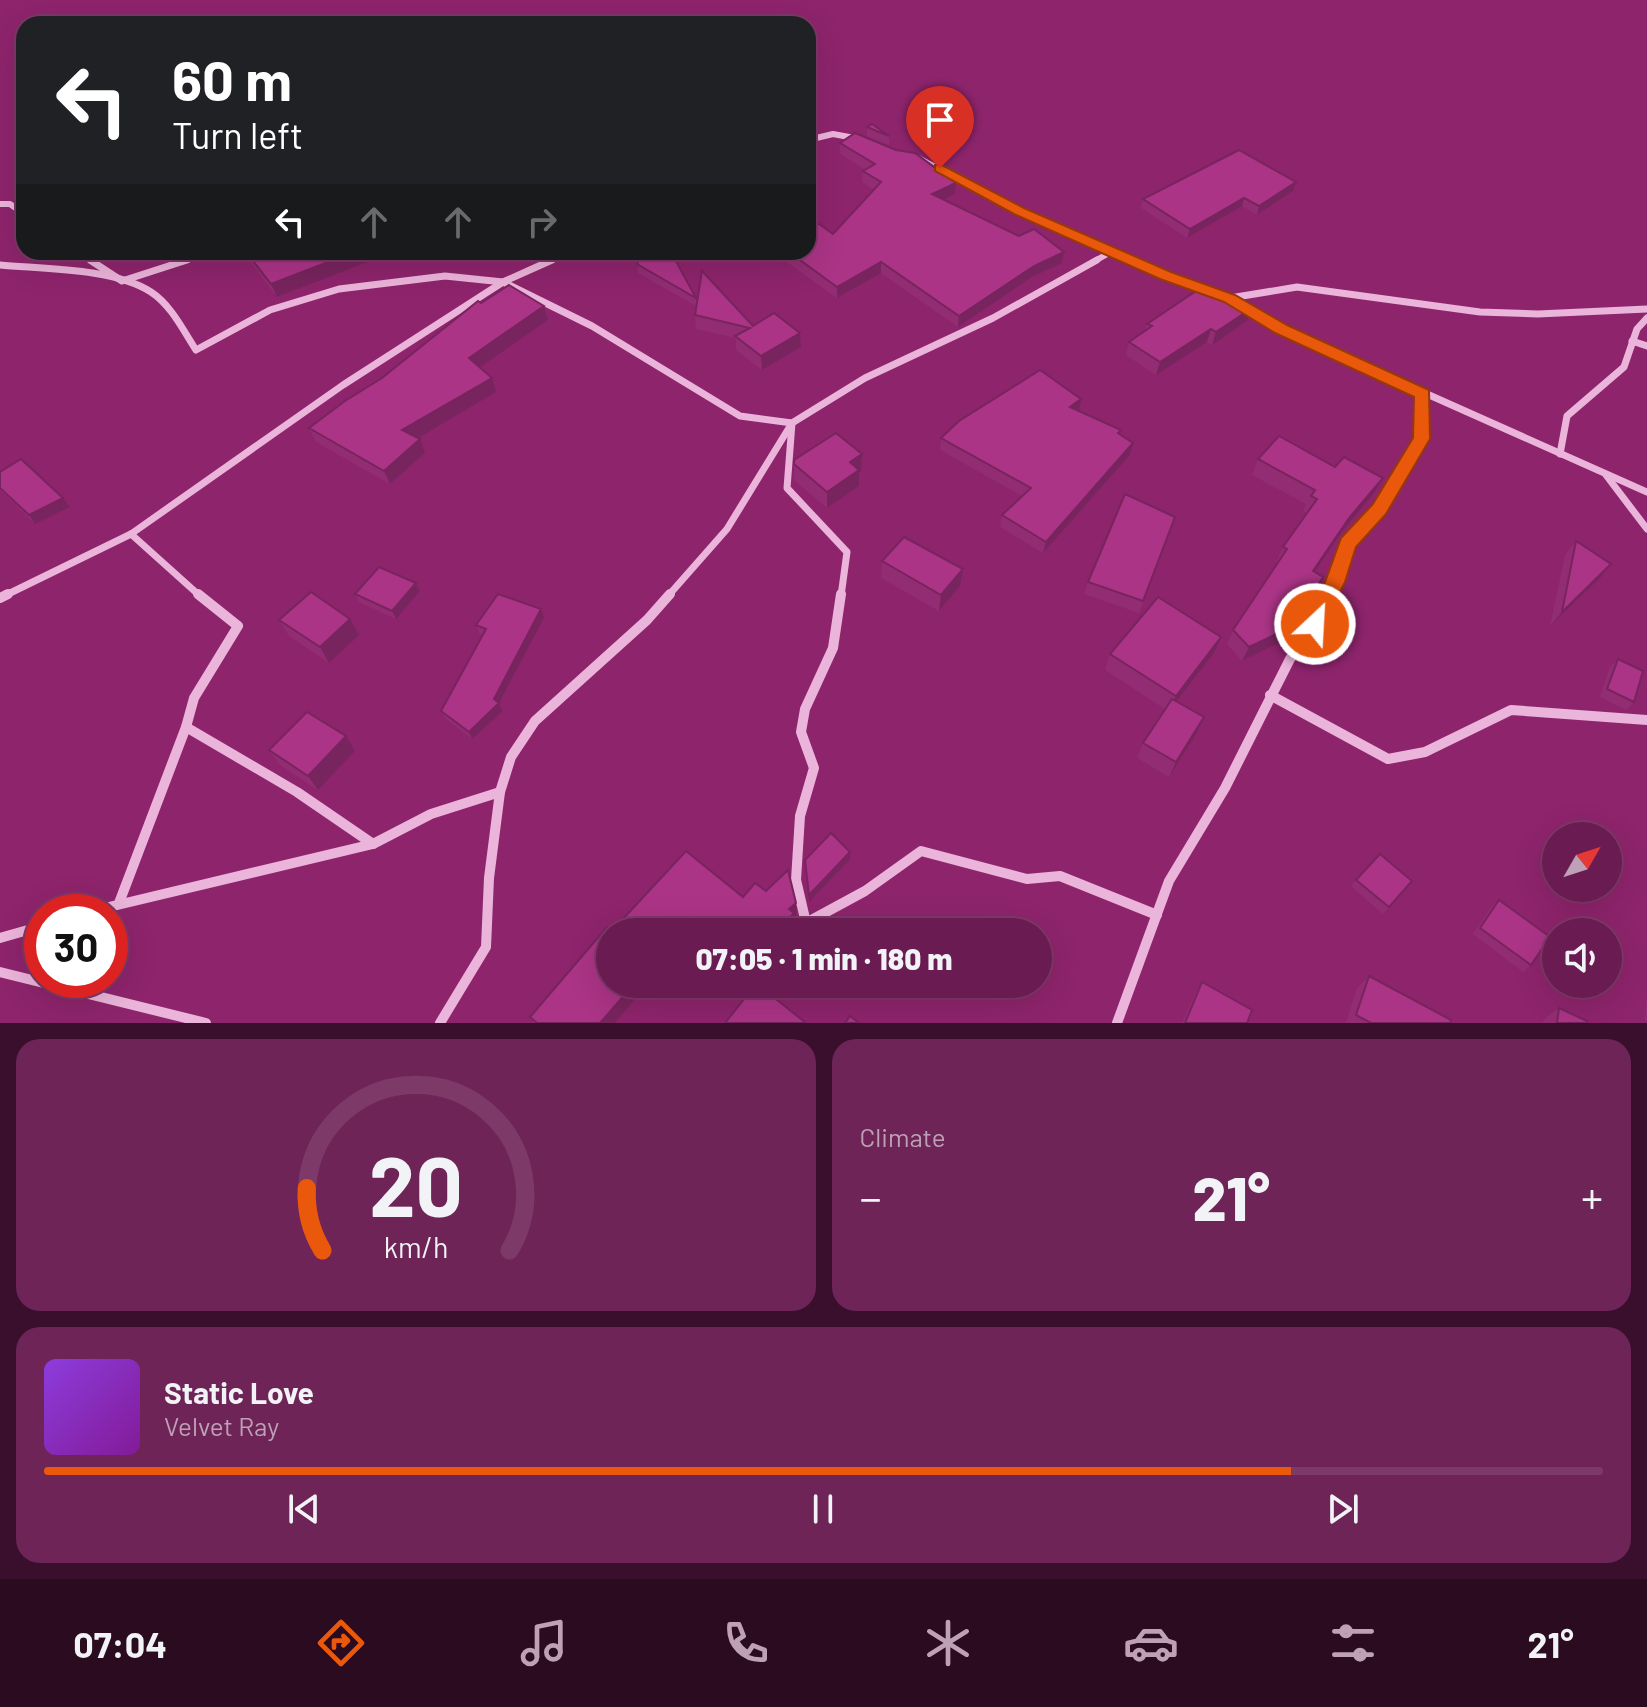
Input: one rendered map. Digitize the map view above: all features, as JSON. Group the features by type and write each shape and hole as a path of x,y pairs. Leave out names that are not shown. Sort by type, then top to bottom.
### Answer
{"street":[{"path":"816,135 848,134 873,144"},
{"path":"909,157 921,159 1019,211 1111,252 1230,298 1281,329 1647,492"},
{"path":"440,1023 486,947 489,878 500,792 511,757 535,721 647,620 727,529 792,423 865,378 993,318 1111,252"},
{"path":"90,260 122,281"},
{"path":"122,281 186,260"},
{"path":"0,598 131,534 343,385 503,282 551,260"},
{"path":"0,265 122,281 149,290 170,309 196,350 270,310 339,289 445,276 503,282 592,326 740,416 792,423"},
{"path":"1230,298 1297,287 1480,312 1538,314 1647,309"},
{"path":"1560,454 1562,428 1567,416 1624,367 1637,329 1647,318"},
{"path":"1632,341 1647,346"},
{"path":"1117,1023 1169,881 1225,788 1290,659 1315,624 1335,582 1348,543 1379,509 1422,439 1423,394"},
{"path":"792,423 787,488 847,552 833,648 805,709 801,732 814,768 800,816 796,880 806,923 865,891 921,851 1027,879 1060,876 1157,915"},
{"path":"1606,474 1647,529"},
{"path":"122,894 186,727 194,698 238,626 170,572 131,534"},
{"path":"1270,695 1388,759 1425,752 1511,710 1647,720"},
{"path":"186,727 297,792 373,844"},
{"path":"128,901 373,844 431,814 500,792"},
{"path":"0,938 24,931"},
{"path":"0,972 206,1023"}],"building":[{"path":"872,124 889,136 867,127"},
{"path":"855,133 896,150 915,153 956,183 932,194 1019,236 1034,229 1064,252 1034,266 959,316 881,262 837,287 800,260 816,260 816,222 833,234 881,182 863,171 875,164 840,143"},
{"path":"1239,150 1296,182 1259,206 1244,198 1190,229 1143,199"},
{"path":"252,260 333,260 271,284"},
{"path":"639,260 675,260 696,298 637,264"},
{"path":"702,271 753,326 774,313 800,333 761,356 735,336 750,328 695,315"},
{"path":"509,285 544,306 469,358 492,378 402,430 420,439 384,471 309,428 382,378 478,301 481,303"},
{"path":"1202,287 1217,296 1224,291 1252,308 1216,332 1211,329 1160,362 1129,342 1152,326 1147,324"},
{"path":"1040,370 1081,399 1070,407 1121,430 1118,433 1133,443 1046,542 1002,515 1031,488 941,438 959,421"},
{"path":"836,433 862,454 850,462 859,470 827,492 794,464 794,460"},
{"path":"1279,436 1335,467 1344,457 1383,478 1349,518 1313,571 1323,577 1293,626 1249,647 1233,630 1287,549 1283,547 1317,499 1311,496 1315,490 1258,459"},
{"path":"21,459 63,498 29,515 0,488 0,472"},
{"path":"1125,494 1175,517 1143,601 1088,582"},
{"path":"904,537 963,569 941,595 882,561"},
{"path":"1576,541 1611,564 1562,612"},
{"path":"379,567 416,583 392,611 355,594"},
{"path":"311,592 350,619 320,647 279,620"},
{"path":"498,594 541,609 494,699 499,703 469,732 441,711 486,629 476,625"},
{"path":"1158,597 1221,637 1176,696 1110,654"},
{"path":"1618,659 1643,671 1634,702 1607,689"},
{"path":"1172,699 1204,717 1176,762 1143,743"},
{"path":"307,712 346,736 308,776 269,750"},
{"path":"831,833 850,852 809,895 805,860"},
{"path":"686,851 743,897 755,883 766,891 788,870 796,903 789,909 794,913 790,918 624,918"},
{"path":"1380,854 1412,881 1389,907 1356,880"},
{"path":"1499,900 1542,931 1542,949 1531,965 1480,928"},
{"path":"596,940 596,998 622,998 600,1023 537,1023 530,1017"},
{"path":"1369,976 1451,1020 1450,1023 1371,1023 1356,1015"},
{"path":"1202,982 1252,1010 1247,1023 1185,1023"},
{"path":"745,998 775,998 806,1023 725,1023"},
{"path":"1559,1008 1587,1021 1587,1023 1557,1023"},
{"path":"850,1016 859,1023 845,1023"}],"route":[{"path":"940,168 1019,211 1165,275 1230,298 1281,329 1423,394 1422,439 1379,509 1348,543 1335,582 1315,624"}]}
